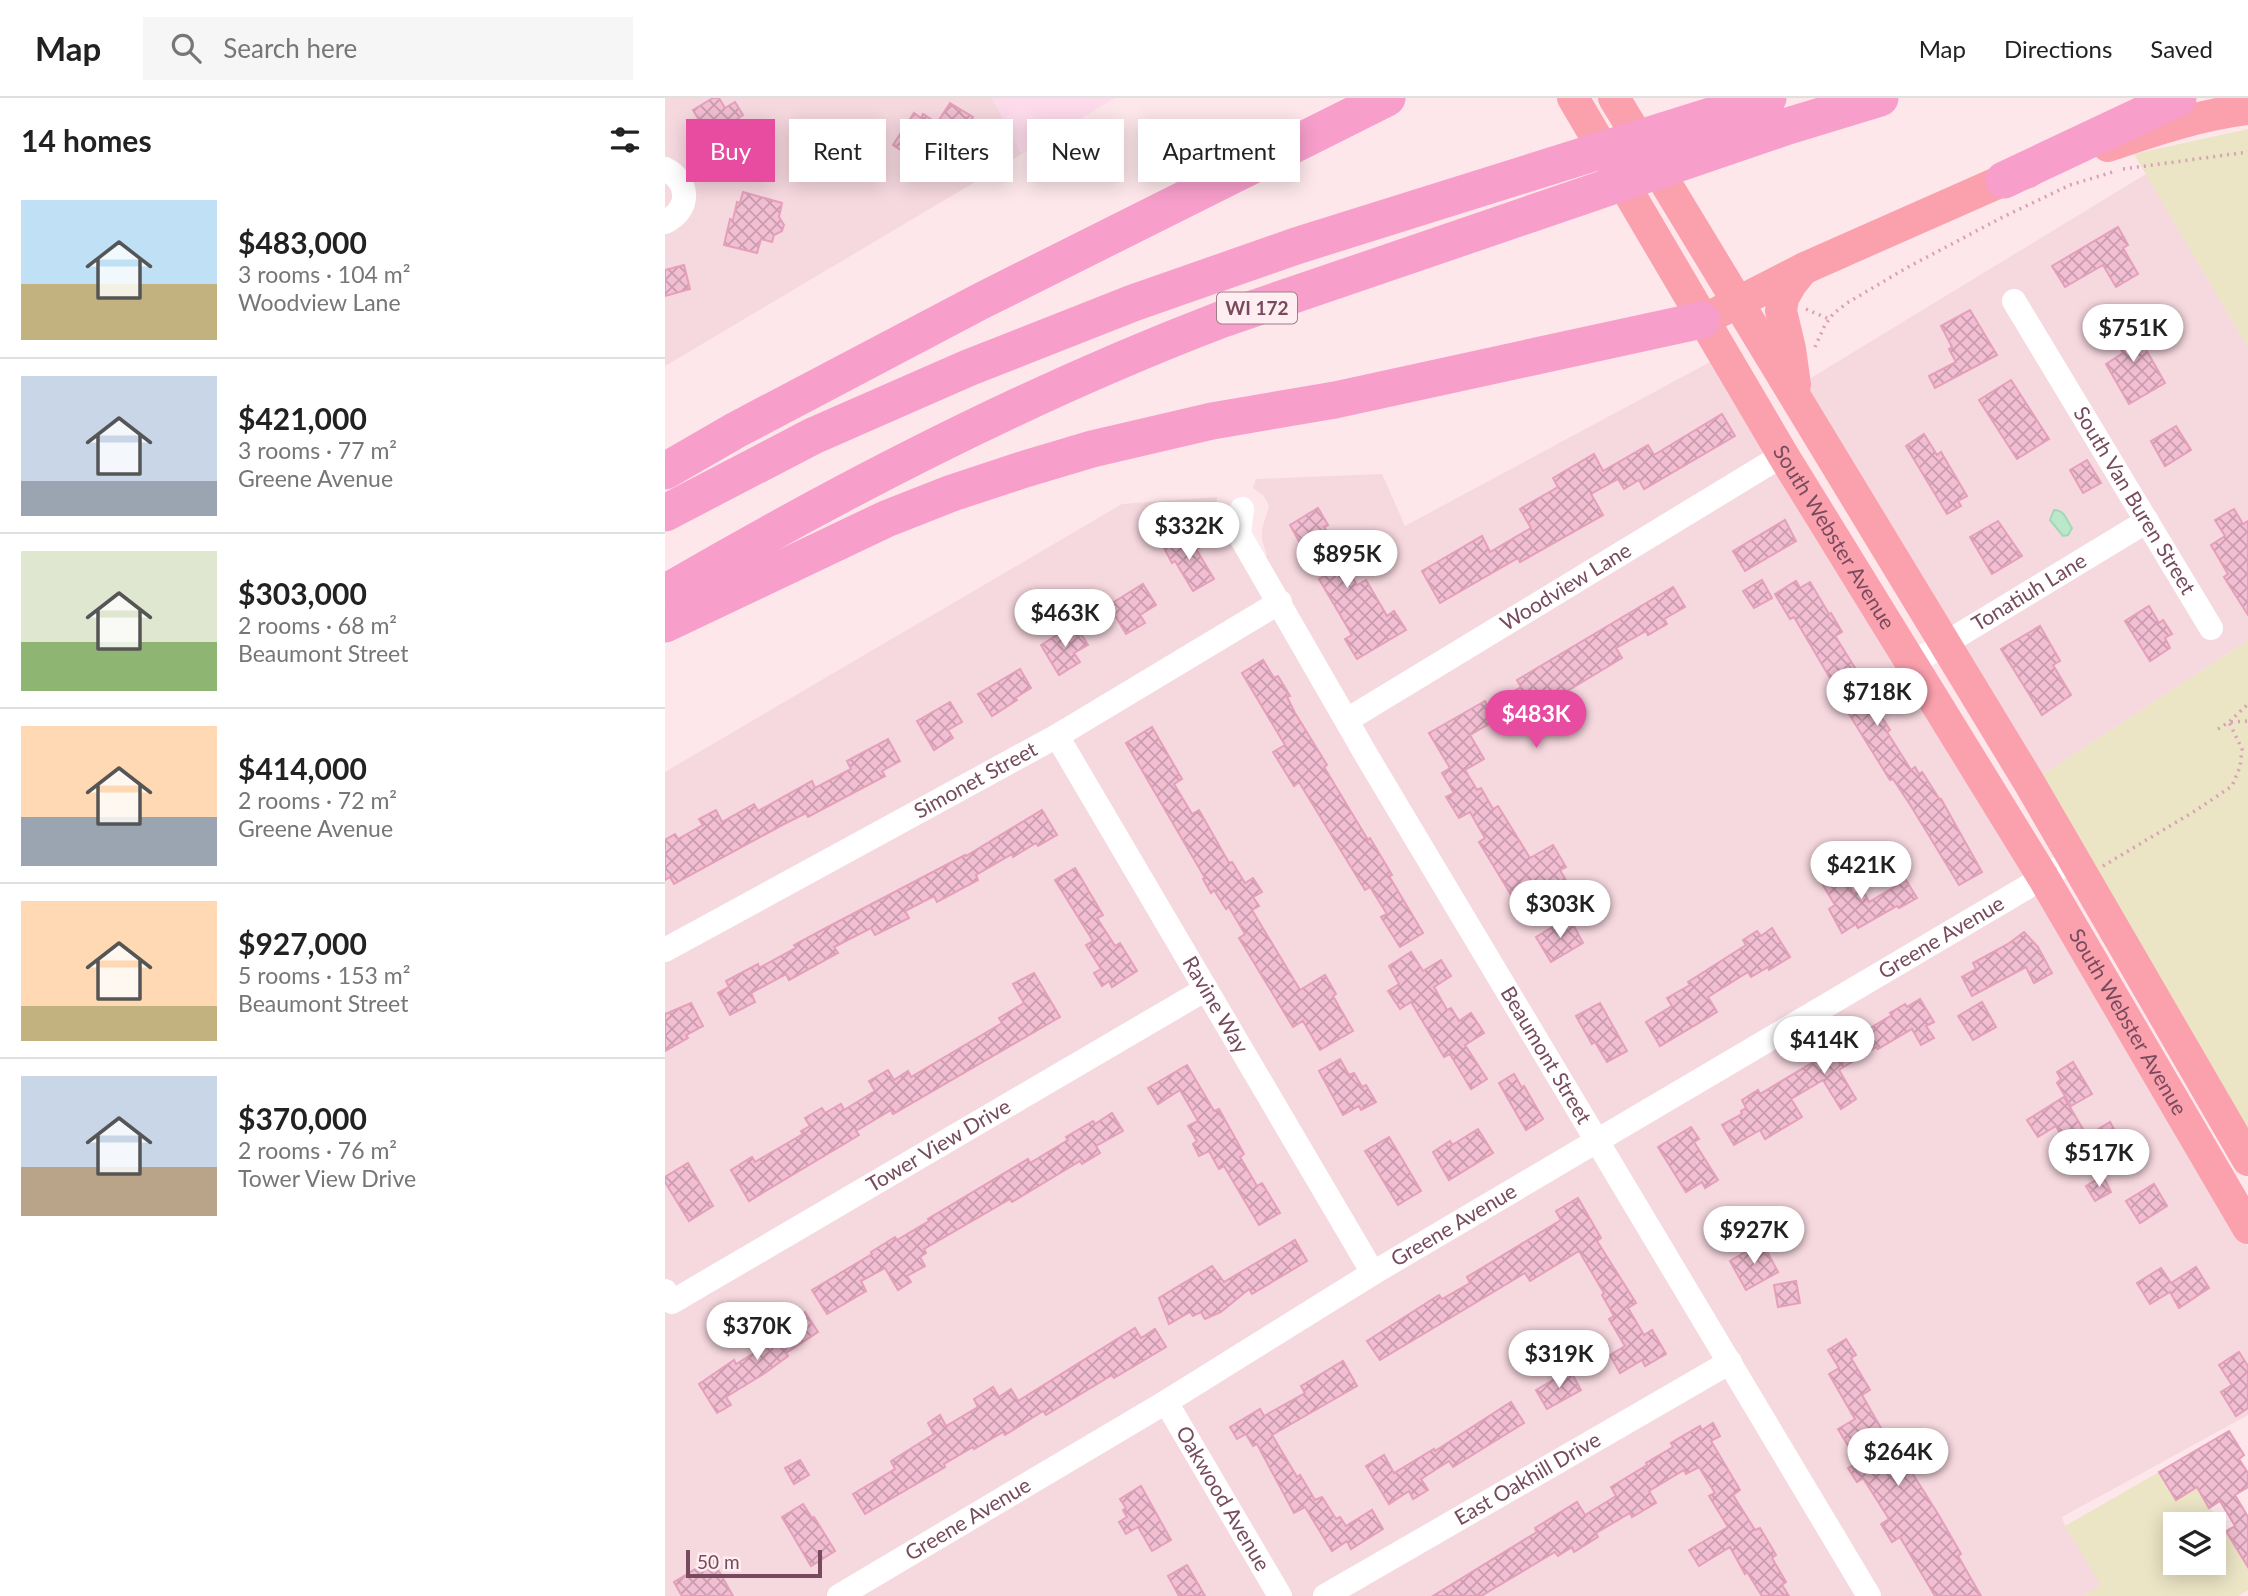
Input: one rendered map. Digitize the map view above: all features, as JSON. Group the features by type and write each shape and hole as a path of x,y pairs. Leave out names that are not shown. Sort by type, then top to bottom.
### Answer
{"highway":[{"path":"665,471 736,430 981,301 1387,98"},
{"name":"WI 172","path":"665,513 813,436 968,368 1133,303 1296,246 1768,98"},
{"name":"WI 172","path":"665,593 898,464 1028,401 1176,337 1788,125 1880,98"},
{"path":"2004,180 2178,98"},
{"path":"665,624 886,519 952,493 1092,449 1212,421 1335,400 1702,320"}],"main road":[{"name":"South Webster Avenue","path":"1573,98 1783,455 2043,877 2248,1228"},
{"name":"South Webster Avenue","path":"1614,98 1737,304 2084,866 2244,1144"},
{"path":"1702,320 1805,268 2004,180 2170,125 2222,112 2248,109"},
{"path":"1796,396 1790,349 1781,311 1783,298 1805,268"}],"street":[{"path":"665,169 675,174 681,182 684,202 674,218 665,222"},
{"name":"South Van Buren Street","path":"2014,301 2211,628"},
{"name":"Woodview Lane","path":"1347,720 1783,455"},
{"name":"Beaumont Street","path":"1243,509 1239,534 1869,1596"},
{"name":"Tonatiuh Lane","path":"1913,663 2147,521"},
{"name":"Simonet Street","path":"665,950 1057,736 1280,602"},
{"name":"Ravine Way","path":"1057,736 1373,1273"},
{"name":"Greene Avenue","path":"839,1596 1166,1402 1373,1273 2043,877 2084,866"},
{"name":"Tower View Drive","path":"669,1296 1206,989"},
{"name":"East Oakhill Drive","path":"1325,1596 1730,1362"},
{"name":"Oakwood Avenue","path":"1166,1402 1280,1596"}],"path":[{"path":"1813,354 1829,319 1847,303 1907,267 2070,185 2120,169 2248,152"},
{"path":"1804,309 1829,319"},
{"path":"2218,729 2248,704"},
{"path":"2229,722 2248,721"},
{"path":"2084,866 2195,811 2232,786 2241,767 2242,749 2229,722"}],"shaded area":[{"path":"665,98 992,98 1003,119 900,119 900,182 975,182 665,366"},
{"path":"992,98 1115,98 1080,119 1027,119 1027,151 1022,154 1013,137 1013,119 1003,119"},
{"path":"2248,129 2248,348 2134,154"},
{"path":"1013,137 1022,154 1013,159"},
{"path":"2146,174 2248,348 2248,640 2036,779 1812,400 1806,381"},
{"path":"1712,361 2017,856 2248,1247 2248,1415 2062,1517 2102,1585 2083,1596 665,1596 665,772 1122,504 1217,497 1216,508 1220,519 1249,567 1267,555 1262,529 1269,506 1264,496 1253,488 1256,479 1382,474 1405,526"},
{"path":"2054,510 2063,514 2072,528 2068,535 2063,536 2050,520"},
{"path":"2248,640 2248,1160 2036,779"},
{"path":"2159,1472 2176,1500 2197,1487 2213,1512 2163,1512 2163,1575 2226,1575 2226,1532 2248,1567 2248,1590 2238,1596 2083,1596 2101,1585 2065,1526"}],"building":[{"path":"713,98 719,98 725,108 735,102 743,115 737,119 698,119 693,110"},
{"path":"950,103 973,117 972,119 940,119"},
{"path":"914,113 921,118 923,114 931,119 910,119"},
{"path":"900,134 900,150 893,145"},
{"path":"743,192 782,203 779,217 784,225 782,231 774,235 772,242 761,239 757,253 724,245 730,219 733,220 737,202 740,203"},
{"path":"2118,227 2128,245 2123,248 2138,274 2116,287 2103,265 2065,287 2052,266"},
{"path":"684,265 690,289 665,296 665,270"},
{"path":"1970,310 1997,355 1935,388 1929,376 1956,362 1941,326"},
{"path":"2128,318 2165,383 2129,404 2106,364 2123,353 2109,329"},
{"path":"2011,380 2049,439 2017,459 1979,400"},
{"path":"1722,414 1735,436 1644,489 1639,480 1624,489 1618,479 1591,494 1603,515 1520,562 1518,558 1440,603 1422,571 1482,536 1490,552 1531,528 1520,509 1558,487 1553,478 1594,454 1603,471 1648,445 1654,455"},
{"path":"2176,426 2191,450 2165,466 2151,441"},
{"path":"1924,434 1937,455 1941,452 1967,496 1958,501 1961,506 1947,514 1906,446"},
{"path":"2087,460 2101,483 2083,493 2070,470"},
{"path":"1318,508 1328,525 1324,527 1357,585 1366,580 1387,616 1394,611 1406,630 1357,659 1345,639 1352,635 1319,579 1324,576 1303,540 1299,541 1290,525"},
{"path":"2234,509 2243,524 2248,521 2248,615 2224,577 2228,574 2211,545 2225,536 2215,520"},
{"path":"1785,520 1796,541 1745,571 1733,551"},
{"path":"1998,521 2022,556 1992,574 1970,537"},
{"path":"1190,533 1214,579 1193,591 1164,548"},
{"path":"1762,580 1772,598 1754,608 1743,591"},
{"path":"1796,581 1800,588 1810,582 1829,614 1831,613 1842,632 1835,636 1884,714 1881,716 1890,730 1887,732 1911,770 1915,767 1919,774 1922,772 1941,799 1982,872 1959,885 1911,806 1893,779 1890,780 1794,617 1790,619 1775,594"},
{"path":"1143,584 1156,605 1140,615 1145,623 1126,634 1109,605"},
{"path":"1673,587 1685,607 1664,619 1667,624 1648,635 1646,631 1616,648 1622,658 1549,702 1545,696 1515,714 1513,710 1470,735 1484,759 1465,770 1477,790 1481,788 1493,809 1498,806 1530,858 1553,845 1566,867 1560,870 1582,908 1564,919 1545,887 1522,901 1518,894 1513,898 1479,842 1485,838 1470,812 1459,818 1446,797 1454,793 1442,773 1450,768 1429,733 1485,701 1488,706 1521,687 1517,680"},
{"path":"2149,606 2159,623 2163,620 2172,634 2165,638 2170,648 2150,661 2125,621"},
{"path":"1075,624 1088,645 1074,653 1080,662 1059,675 1041,645"},
{"path":"2040,626 2060,661 2053,665 2071,695 2042,715 2001,649"},
{"path":"1263,660 1274,678 1278,676 1290,696 1287,697 1295,713 1327,765 1324,767 1368,840 1370,838 1423,933 1400,947 1381,917 1387,914 1370,887 1365,890 1299,782 1294,786 1273,752 1285,745 1242,673"},
{"path":"1020,669 1031,688 992,716 978,694"},
{"path":"950,702 962,722 948,730 953,738 934,750 917,721"},
{"path":"1152,727 1182,779 1174,784 1192,814 1199,810 1229,863 1232,862 1245,883 1253,878 1262,892 1253,897 1259,906 1252,910 1300,990 1325,975 1336,994 1333,996 1353,1031 1320,1050 1303,1021 1293,1027 1239,938 1245,934 1229,907 1226,909 1214,890 1211,893 1203,879 1205,878 1126,743"},
{"path":"888,739 900,761 882,771 885,776 808,817 806,813 784,824 674,884 670,877 665,880 665,840 675,834 678,839 703,825 699,819 716,810 722,822 754,804 758,811 812,781 815,788 851,769 847,761"},
{"path":"1042,810 1057,835 1038,846 1036,843 1013,857 1012,854 976,875 978,880 937,902 934,896 905,911 909,918 875,935 871,928 834,947 838,953 789,980 786,974 751,993 755,1002 730,1015 718,993 729,987 726,981 758,964 759,968 796,948 794,945 966,856"},
{"path":"1837,865 1854,894 1862,889 1869,902 1906,880 1917,898 1858,928 1856,924 1842,933 1829,909 1835,905 1818,877"},
{"path":"1075,868 1103,915 1097,918 1115,946 1120,943 1137,971 1112,987 1109,981 1102,986 1094,973 1101,969 1086,945 1093,941 1055,880"},
{"path":"1569,917 1583,943 1551,962 1536,937"},
{"path":"1772,928 1790,957 1751,977 1748,972 1708,997 1717,1012 1660,1046 1646,1022 1672,1006 1667,998 1746,945 1743,940 1757,931 1761,936"},
{"path":"2024,932 2038,947 2052,973 2034,983 2026,967 1972,996 1962,977 1976,969 1973,963"},
{"path":"1411,952 1423,971 1441,960 1451,976 1434,987 1447,1010 1451,1008 1459,1021 1471,1013 1484,1033 1465,1045 1487,1079 1471,1089 1450,1054 1444,1057 1411,1002 1400,1009 1388,991 1399,984 1389,966"},
{"path":"1034,973 1060,1017 893,1114 891,1110 856,1131 859,1135 749,1201 731,1170 752,1157 755,1162 803,1134 801,1131 810,1126 805,1118 822,1108 825,1113 841,1104 844,1110 875,1091 869,1081 888,1070 894,1080 908,1071 911,1077 1002,1023 999,1018 1024,1003 1013,984"},
{"path":"1920,999 1934,1022 1926,1026 1934,1038 1921,1045 1912,1029 1878,1049 1876,1047 1839,1070 1856,1099 1841,1109 1823,1080 1791,1099 1802,1117 1765,1139 1760,1130 1734,1145 1722,1125 1742,1114 1741,1111 1746,1108 1742,1100 1758,1090 1760,1094 1892,1015 1890,1013 1905,1004 1907,1007"},
{"path":"1982,1002 1996,1027 1973,1040 1958,1016"},
{"path":"691,1003 703,1026 665,1051 665,1014"},
{"path":"1600,1003 1627,1051 1607,1062 1595,1042 1592,1044 1576,1016"},
{"path":"1340,1059 1349,1075 1354,1073 1362,1087 1366,1085 1376,1102 1361,1110 1359,1106 1343,1115 1319,1071"},
{"path":"2073,1062 2092,1094 2071,1106 2057,1083 2061,1079 2057,1072"},
{"path":"1187,1065 1214,1111 1219,1109 1244,1154 1240,1157 1257,1186 1262,1183 1280,1213 1259,1225 1224,1166 1219,1169 1209,1151 1199,1156 1193,1144 1197,1141 1188,1126 1198,1121 1180,1090 1158,1104 1148,1088"},
{"path":"1514,1074 1543,1119 1526,1130 1499,1083"},
{"path":"2064,1097 2087,1136 2110,1122 2122,1144 2085,1166 2068,1138 2064,1141 2056,1126 2038,1137 2027,1120"},
{"path":"1112,1113 1123,1131 1096,1146 1100,1153 1082,1164 1080,1161 1012,1202 1010,1199 924,1249 926,1253 920,1257 925,1266 907,1276 911,1282 898,1290 885,1268 861,1281 866,1291 827,1314 812,1290 895,1237 897,1240 1028,1159 1030,1163 1068,1140 1066,1137"},
{"path":"1691,1127 1699,1139 1694,1142 1718,1180 1705,1188 1702,1182 1686,1192 1658,1147"},
{"path":"1478,1129 1493,1153 1449,1180 1433,1152 1450,1141 1452,1145"},
{"path":"1389,1137 1421,1191 1398,1205 1365,1151"},
{"path":"688,1163 713,1206 689,1221 665,1182 665,1177"},
{"path":"2103,1176 2111,1192 2095,1201 2086,1186"},
{"path":"2154,1184 2167,1206 2140,1223 2126,1201"},
{"path":"1578,1198 1601,1238 1597,1241 1636,1303 1628,1308 1644,1335 1652,1330 1666,1354 1645,1366 1642,1360 1620,1373 1610,1355 1625,1346 1609,1319 1614,1316 1602,1295 1604,1293 1579,1251 1530,1281 1525,1273 1380,1360 1367,1341 1439,1295 1442,1299 1470,1283 1467,1277 1561,1220 1556,1211"},
{"path":"1295,1240 1307,1261 1252,1294 1249,1289 1221,1312 1205,1319 1201,1312 1193,1316 1190,1312 1169,1324 1159,1298 1212,1266 1224,1282"},
{"path":"1762,1242 1778,1272 1746,1290 1730,1261"},
{"path":"2196,1267 2209,1288 2179,1308 2170,1292 2150,1304 2137,1283 2161,1268 2171,1283"},
{"path":"1796,1281 1800,1303 1778,1307 1774,1285"},
{"path":"805,1312 818,1332 786,1353 788,1356 765,1373 726,1397 731,1405 717,1413 699,1384 734,1360 736,1364 766,1346 762,1340 772,1334 771,1332"},
{"path":"1135,1328 1141,1338 1155,1329 1166,1347 1114,1378 1112,1375 1046,1415 1043,1411 1005,1435 1003,1432 974,1449 973,1447 944,1464 945,1467 865,1514 853,1494 895,1469 891,1461 934,1434 928,1423 940,1415 946,1426 978,1407 974,1399 993,1387 999,1397 1011,1389 1018,1401"},
{"path":"1846,1339 1856,1355 1851,1358 1870,1390 1862,1395 1905,1470 1909,1468 1938,1514 1981,1596 1935,1596 1900,1537 1892,1542 1881,1524 1889,1519 1863,1478 1857,1482 1848,1468 1858,1462 1838,1429 1855,1419 1829,1374 1839,1368 1828,1350"},
{"path":"2239,1352 2248,1366 2248,1408 2236,1416 2221,1392 2232,1385 2219,1365"},
{"path":"1343,1361 1357,1386 1272,1435 1297,1477 1300,1475 1315,1500 1322,1497 1336,1519 1340,1517 1346,1526 1372,1510 1383,1529 1351,1549 1347,1541 1332,1551 1305,1507 1294,1513 1257,1444 1253,1446 1246,1434 1237,1439 1230,1427 1260,1409 1264,1416 1305,1393 1301,1386"},
{"path":"1570,1370 1581,1390 1547,1409 1536,1390"},
{"path":"1511,1402 1524,1423 1453,1467 1449,1461 1421,1479 1428,1490 1413,1499 1409,1491 1389,1504 1366,1466 1384,1455 1394,1473 1434,1449 1435,1451"},
{"path":"1713,1423 1720,1436 1711,1441 1740,1490 1733,1495 1755,1530 1760,1528 1776,1555 1772,1558 1786,1582 1782,1585 1789,1596 1762,1596 1747,1572 1745,1574 1730,1547 1699,1566 1689,1550 1728,1527 1709,1496 1715,1493 1699,1467 1686,1474 1684,1470 1649,1491 1656,1503 1632,1517 1630,1513 1596,1533 1598,1537 1574,1552 1572,1547 1558,1556 1555,1552 1481,1596 1433,1596 1537,1532 1535,1528 1577,1502 1585,1515 1616,1496 1611,1487 1673,1447 1671,1443 1700,1426 1702,1430"},
{"path":"2229,1431 2244,1455 2239,1459 2248,1473 2248,1487 2235,1495 2248,1517 2248,1567 2226,1531 2235,1526 2220,1501 2209,1508 2197,1487 2176,1500 2159,1472"},
{"path":"800,1460 809,1475 794,1484 785,1468"},
{"path":"1141,1486 1171,1540 1152,1551 1138,1527 1126,1534 1119,1522 1127,1517 1123,1510 1126,1508 1120,1499"},
{"path":"803,1504 835,1551 811,1566 782,1517"},
{"path":"712,1559 733,1596 682,1596 674,1582"},
{"path":"1187,1565 1205,1596 1179,1596 1168,1576"}]}
